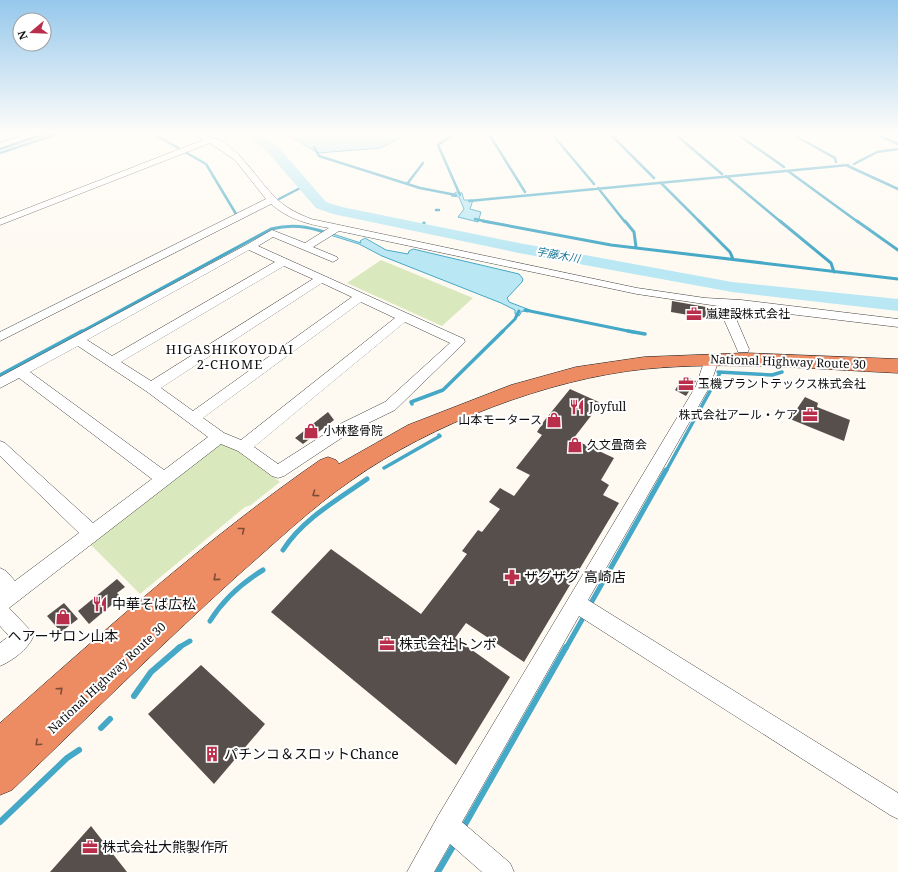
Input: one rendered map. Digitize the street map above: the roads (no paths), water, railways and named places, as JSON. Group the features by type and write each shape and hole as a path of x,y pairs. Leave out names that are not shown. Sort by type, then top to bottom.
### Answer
{"highway":[{"name":"National Highway Route 30","path":"0,744 235,536 289,493 336,461 440,404 531,373 569,364 640,353 676,350 743,349 898,355"},
{"name":"National Highway Route 30","path":"0,778 172,617 300,505 345,472 416,431 448,416 511,392 542,383 576,374 637,364 746,359 898,366"}],"street":[{"path":"0,222 120,175"},
{"path":"252,175 271,200 288,214 332,232 637,291 898,324"},
{"path":"0,337 271,200"},
{"path":"306,247 332,232"},
{"path":"0,383 250,247 272,233 333,259"},
{"path":"78,340 151,388 219,437 243,447 278,472 347,427 390,406 459,342 361,296 250,247"},
{"path":"112,362 283,262"},
{"path":"151,388 321,279"},
{"path":"193,418 361,296"},
{"path":"724,303 743,349"},
{"path":"243,447 405,316"},
{"path":"420,872 455,832 576,603 703,386 712,360"},
{"path":"20,372 164,479"},
{"path":"0,577 7,598 219,437"},
{"path":"0,447 92,534"},
{"path":"576,603 898,806"},
{"path":"0,612 23,637 0,656"},
{"path":"455,832 501,872"}],"water":[{"path":"456,192 462,193 464,200 473,200 470,209 481,212 478,222 458,217 464,209 459,197 451,196"},
{"path":"333,234 361,243 360,241 365,238 386,250 408,254 409,251 413,249 519,274 523,279 522,282 507,298 509,302 530,310 528,312 522,311 519,316 515,314 515,310 501,303 382,256 359,244 330,235"}],"waterway":[{"path":"212,175 236,214"},
{"name":"宇藤木川","path":"295,175 321,205 338,211 519,248 732,287 898,305"},
{"path":"378,175 407,184"},
{"path":"407,184 414,175"},
{"path":"451,175 460,195"},
{"path":"514,175 525,192"},
{"path":"586,175 594,184"},
{"path":"651,175 654,178"},
{"path":"727,177 746,175"},
{"path":"793,175 858,222"},
{"path":"867,175 898,189"},
{"path":"599,189 727,177"},
{"path":"727,177 781,222"},
{"path":"661,183 730,252 733,259"},
{"path":"407,184 456,195"},
{"path":"279,199 304,186"},
{"path":"469,201 599,189"},
{"path":"599,189 625,222"},
{"path":"475,219 487,222"},
{"path":"625,221 634,232 636,247"},
{"path":"780,221 831,263 834,271"},
{"path":"857,221 898,250"},
{"path":"487,222 611,245 834,271"},
{"name":"宇藤木川","path":"421,228 424,223"},
{"path":"81,332 271,229 299,226 327,233"},
{"path":"834,271 898,279"},
{"path":"525,310 629,331"},
{"path":"503,331 515,319 519,311"},
{"path":"0,375 82,331"},
{"path":"412,404 411,402 443,390 503,331"},
{"path":"629,331 645,334"},
{"path":"629,331 633,332"},
{"path":"718,372 772,375 782,372"},
{"path":"666,471 720,373"},
{"path":"384,468 440,436 439,435"},
{"path":"591,603 666,470"},
{"path":"283,550 310,519 367,479"},
{"path":"210,621 215,613 234,592 263,570"},
{"path":"566,648 583,618"},
{"path":"178,648 190,641"},
{"path":"134,696 151,672 180,647"},
{"path":"463,828 566,647"},
{"path":"101,728 110,719"},
{"path":"0,822 67,758 79,750"},
{"path":"438,872 455,843"}],"place":[{"name":"嵐建設株式会社","path":"694,314"},
{"name":"玉機プラントテックス株式会社","path":"686,384"},
{"name":"Joyfull","path":"577,407"},
{"name":"株式会社アール・ケア","path":"810,415"},
{"name":"山本モータース","path":"554,420"},
{"name":"小林整骨院","path":"311,431"},
{"name":"久文畳商会","path":"575,445"},
{"name":"ザグザグ 高崎店","path":"512,577"},
{"name":"中華そば広松","path":"100,604"},
{"name":"ヘアーサロン山本","path":"63,617"},
{"name":"株式会社トンボ","path":"387,644"},
{"name":"パチンコ＆スロットChance","path":"212,754"},
{"name":"株式会社大熊製作所","path":"90,847"}],"district":[{"name":"HIGASHIKOYODAI 2-CHOME","path":"230,356"}]}
